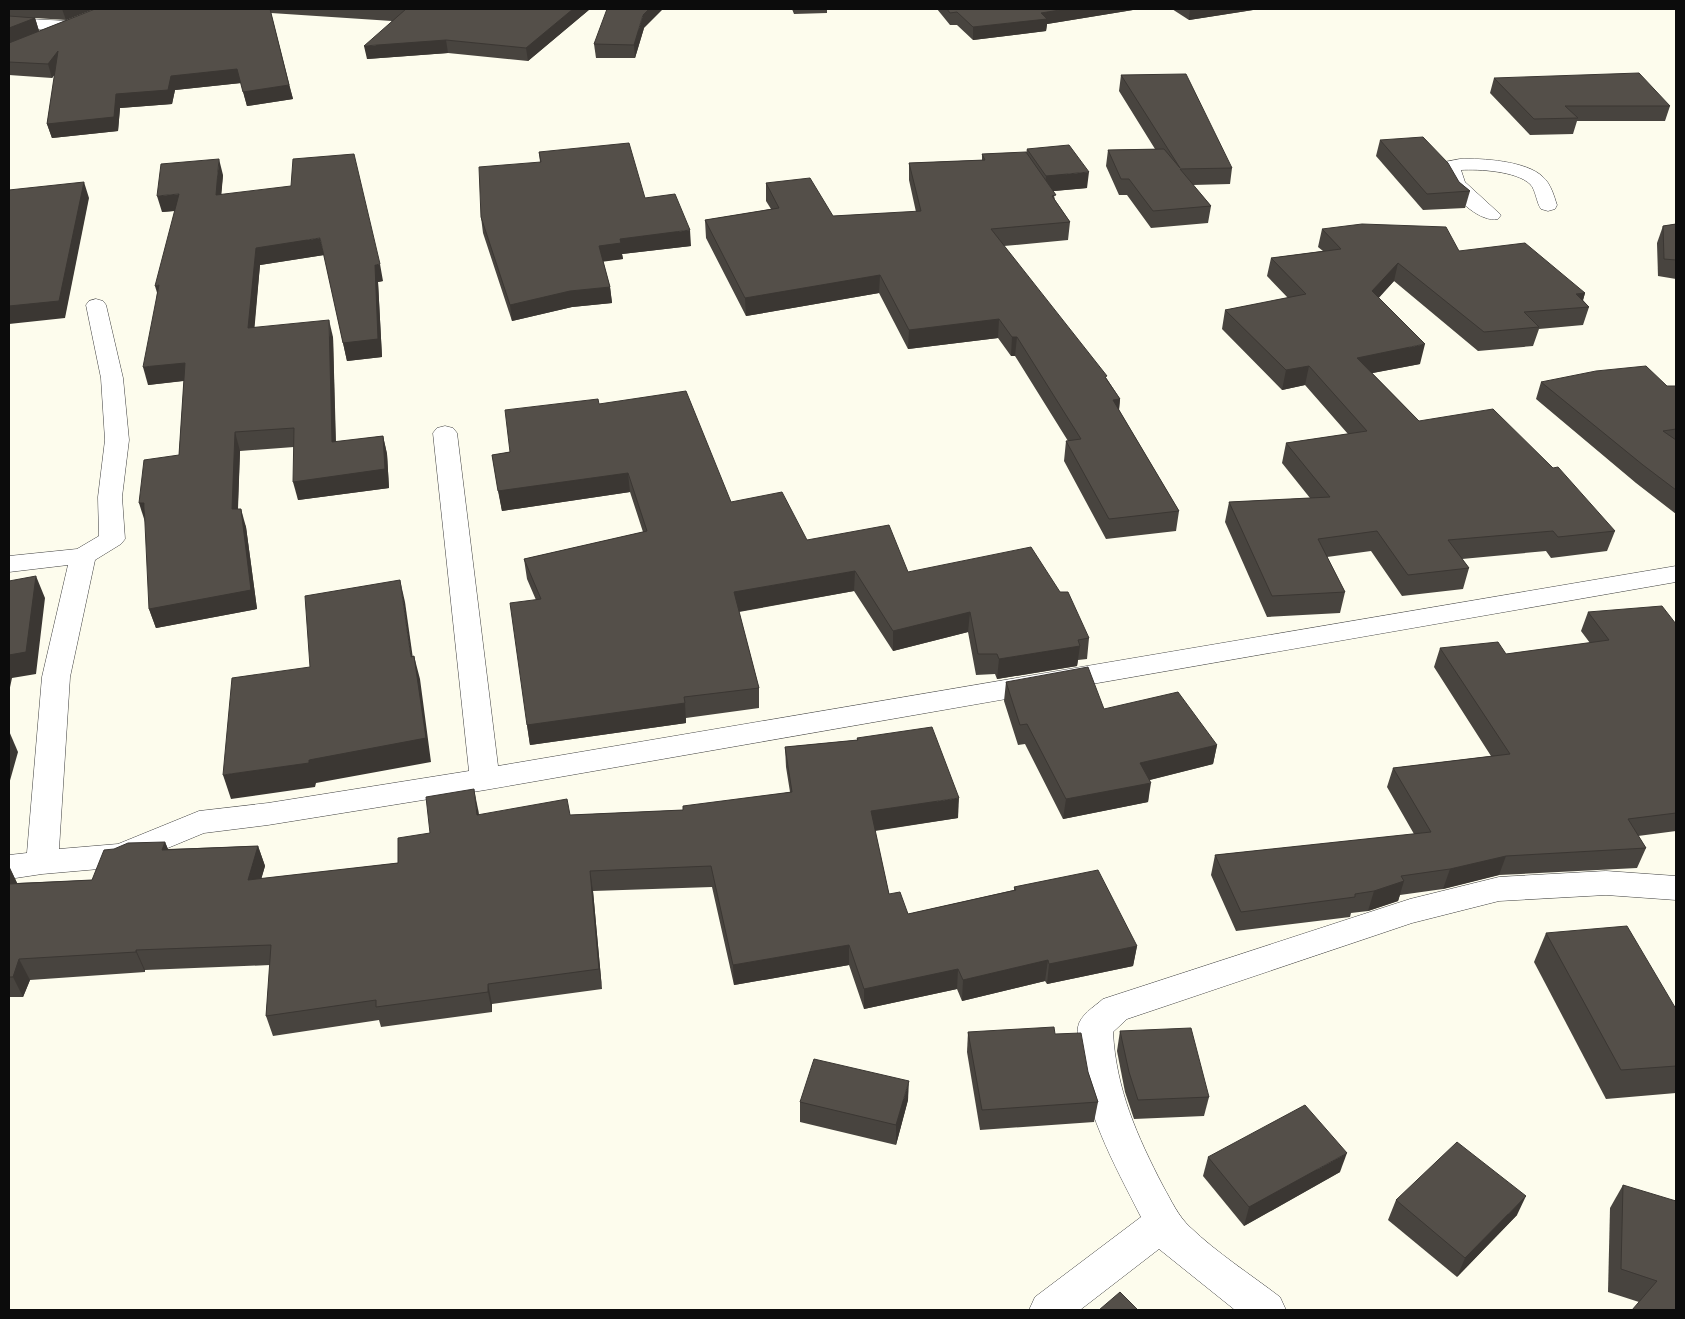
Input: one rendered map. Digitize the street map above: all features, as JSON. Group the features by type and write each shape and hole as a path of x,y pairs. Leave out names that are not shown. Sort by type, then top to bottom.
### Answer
{"street":[{"path":"9,23 76,23 35,39"},
{"path":"1491,215 1482,210 1456,184 1452,166 1460,163 1490,165 1519,172 1536,180 1548,205"},
{"path":"9,564 83,556 112,539 110,497 117,440 112,378 96,305"},
{"path":"445,433 485,779"},
{"path":"42,862 56,677 83,556"},
{"path":"9,867 122,855 199,822 268,814 485,779 1676,574"},
{"path":"1266,1310 1176,1239 1163,1223 1130,1161 1108,1105 1097,1061 1095,1027 1115,1009 1410,911 1499,889 1606,883 1676,888"},
{"path":"1049,1310 1163,1223"}],"building":[{"path":"95,9 270,9 289,85 243,92 237,69 171,76 168,90 116,94 114,117 47,124 58,51 48,64 9,62 9,43"},
{"path":"406,9 573,9 526,48 446,40 364,46"},
{"path":"607,9 649,9 643,15 634,45 594,44"},
{"path":"947,9 1066,9 1041,13 1047,19 973,27 957,12 950,13"},
{"path":"9,16 35,18 9,28"},
{"path":"1639,73 1670,106 1565,106 1578,118 1534,119 1494,78"},
{"path":"1186,74 1232,168 1180,169 1211,206 1153,211 1129,179 1121,179 1108,150 1164,149 1180,168 1121,75"},
{"path":"1423,137 1448,163 1459,182 1470,191 1427,194 1380,140"},
{"path":"629,143 645,198 675,194 690,230 620,239 621,243 599,246 610,287 570,291 510,305 481,217 479,167 541,162 539,152"},
{"path":"1069,145 1089,172 1046,176 1027,149"},
{"path":"1026,152 1056,195 1052,196 1070,222 991,229 1107,376 1105,377 1120,399 1113,400 1179,511 1109,519 1066,441 1081,439 1017,337 1012,337 999,319 909,330 880,275 745,298 705,220 779,208 766,183 810,178 833,216 921,211 909,163 985,160 982,154"},
{"path":"354,154 380,264 375,265 378,339 343,343 320,238 256,248 248,328 329,320 332,442 383,436 385,469 293,482 294,428 235,432 232,509 241,509 251,590 149,609 144,503 139,503 144,460 179,455 185,363 143,367 159,285 155,286 179,194 157,196 161,164 219,159 216,195 291,186 293,159"},
{"path":"84,182 59,301 9,306 9,190"},
{"path":"1362,224 1446,227 1459,251 1525,243 1585,293 1576,294 1589,307 1524,312 1539,327 1484,332 1398,263 1372,291 1425,344 1357,358 1419,421 1493,409 1553,468 1558,467 1615,531 1558,537 1553,531 1448,540 1469,568 1408,575 1377,531 1318,539 1345,592 1272,596 1229,502 1330,497 1286,443 1367,431 1309,366 1286,370 1225,310 1306,294 1271,258 1341,249 1322,229"},
{"path":"1676,224 1676,260 1664,259 1663,226"},
{"path":"1646,366 1667,386 1676,386 1676,429 1663,431 1676,440 1676,490 1541,382 1596,371"},
{"path":"686,391 731,502 782,492 807,540 889,525 908,572 1031,547 1060,592 1068,592 1089,638 1078,640 1080,646 999,659 997,654 978,654 970,612 893,631 855,571 734,592 759,688 684,697 685,703 527,725 510,603 541,599 524,559 647,531 628,473 498,491 492,455 510,452 505,410 598,399 599,404"},
{"path":"36,576 26,652 9,655 9,581"},
{"path":"400,580 411,657 414,656 426,738 309,760 309,763 223,775 232,678 310,667 305,596"},
{"path":"1662,606 1676,624 1676,813 1628,819 1646,848 1506,856 1450,869 1401,876 1404,881 1374,891 1355,894 1355,897 1241,912 1215,855 1431,832 1393,768 1510,754 1440,648 1498,642 1506,654 1609,640 1588,612"},
{"path":"1088,667 1104,709 1178,692 1217,745 1140,763 1151,783 1066,799 1027,724 1020,725 1006,682"},
{"path":"932,727 959,798 871,811 889,894 900,892 908,914 1016,890 1014,887 1098,870 1137,946 1049,964 1048,960 963,980 958,969 864,989 849,945 733,965 711,866 590,871 599,969 488,984 488,992 376,1007 376,1000 266,1016 271,945 136,950 136,952 19,959 13,977 9,977 9,884 92,880 104,850 114,849 128,843 165,842 162,850 258,846 248,880 398,863 398,838 430,833 426,797 474,789 477,815 567,799 570,815 683,810 683,806 792,792 785,747 858,740 857,738"},
{"path":"1627,926 1676,1009 1676,1066 1621,1070 1546,933"},
{"path":"1054,1027 1055,1034 1081,1033 1088,1072 1098,1102 982,1110 968,1032"},
{"path":"1191,1028 1209,1097 1138,1100 1129,1072 1120,1031"},
{"path":"814,1059 909,1081 896,1125 800,1102"},
{"path":"1305,1105 1347,1153 1249,1207 1208,1157"},
{"path":"1457,1142 1526,1196 1465,1258 1396,1200"},
{"path":"1623,1185 1676,1201 1676,1310 1632,1310 1657,1281 1621,1269"},
{"path":"1120,1292 1138,1310 1099,1310"}]}
